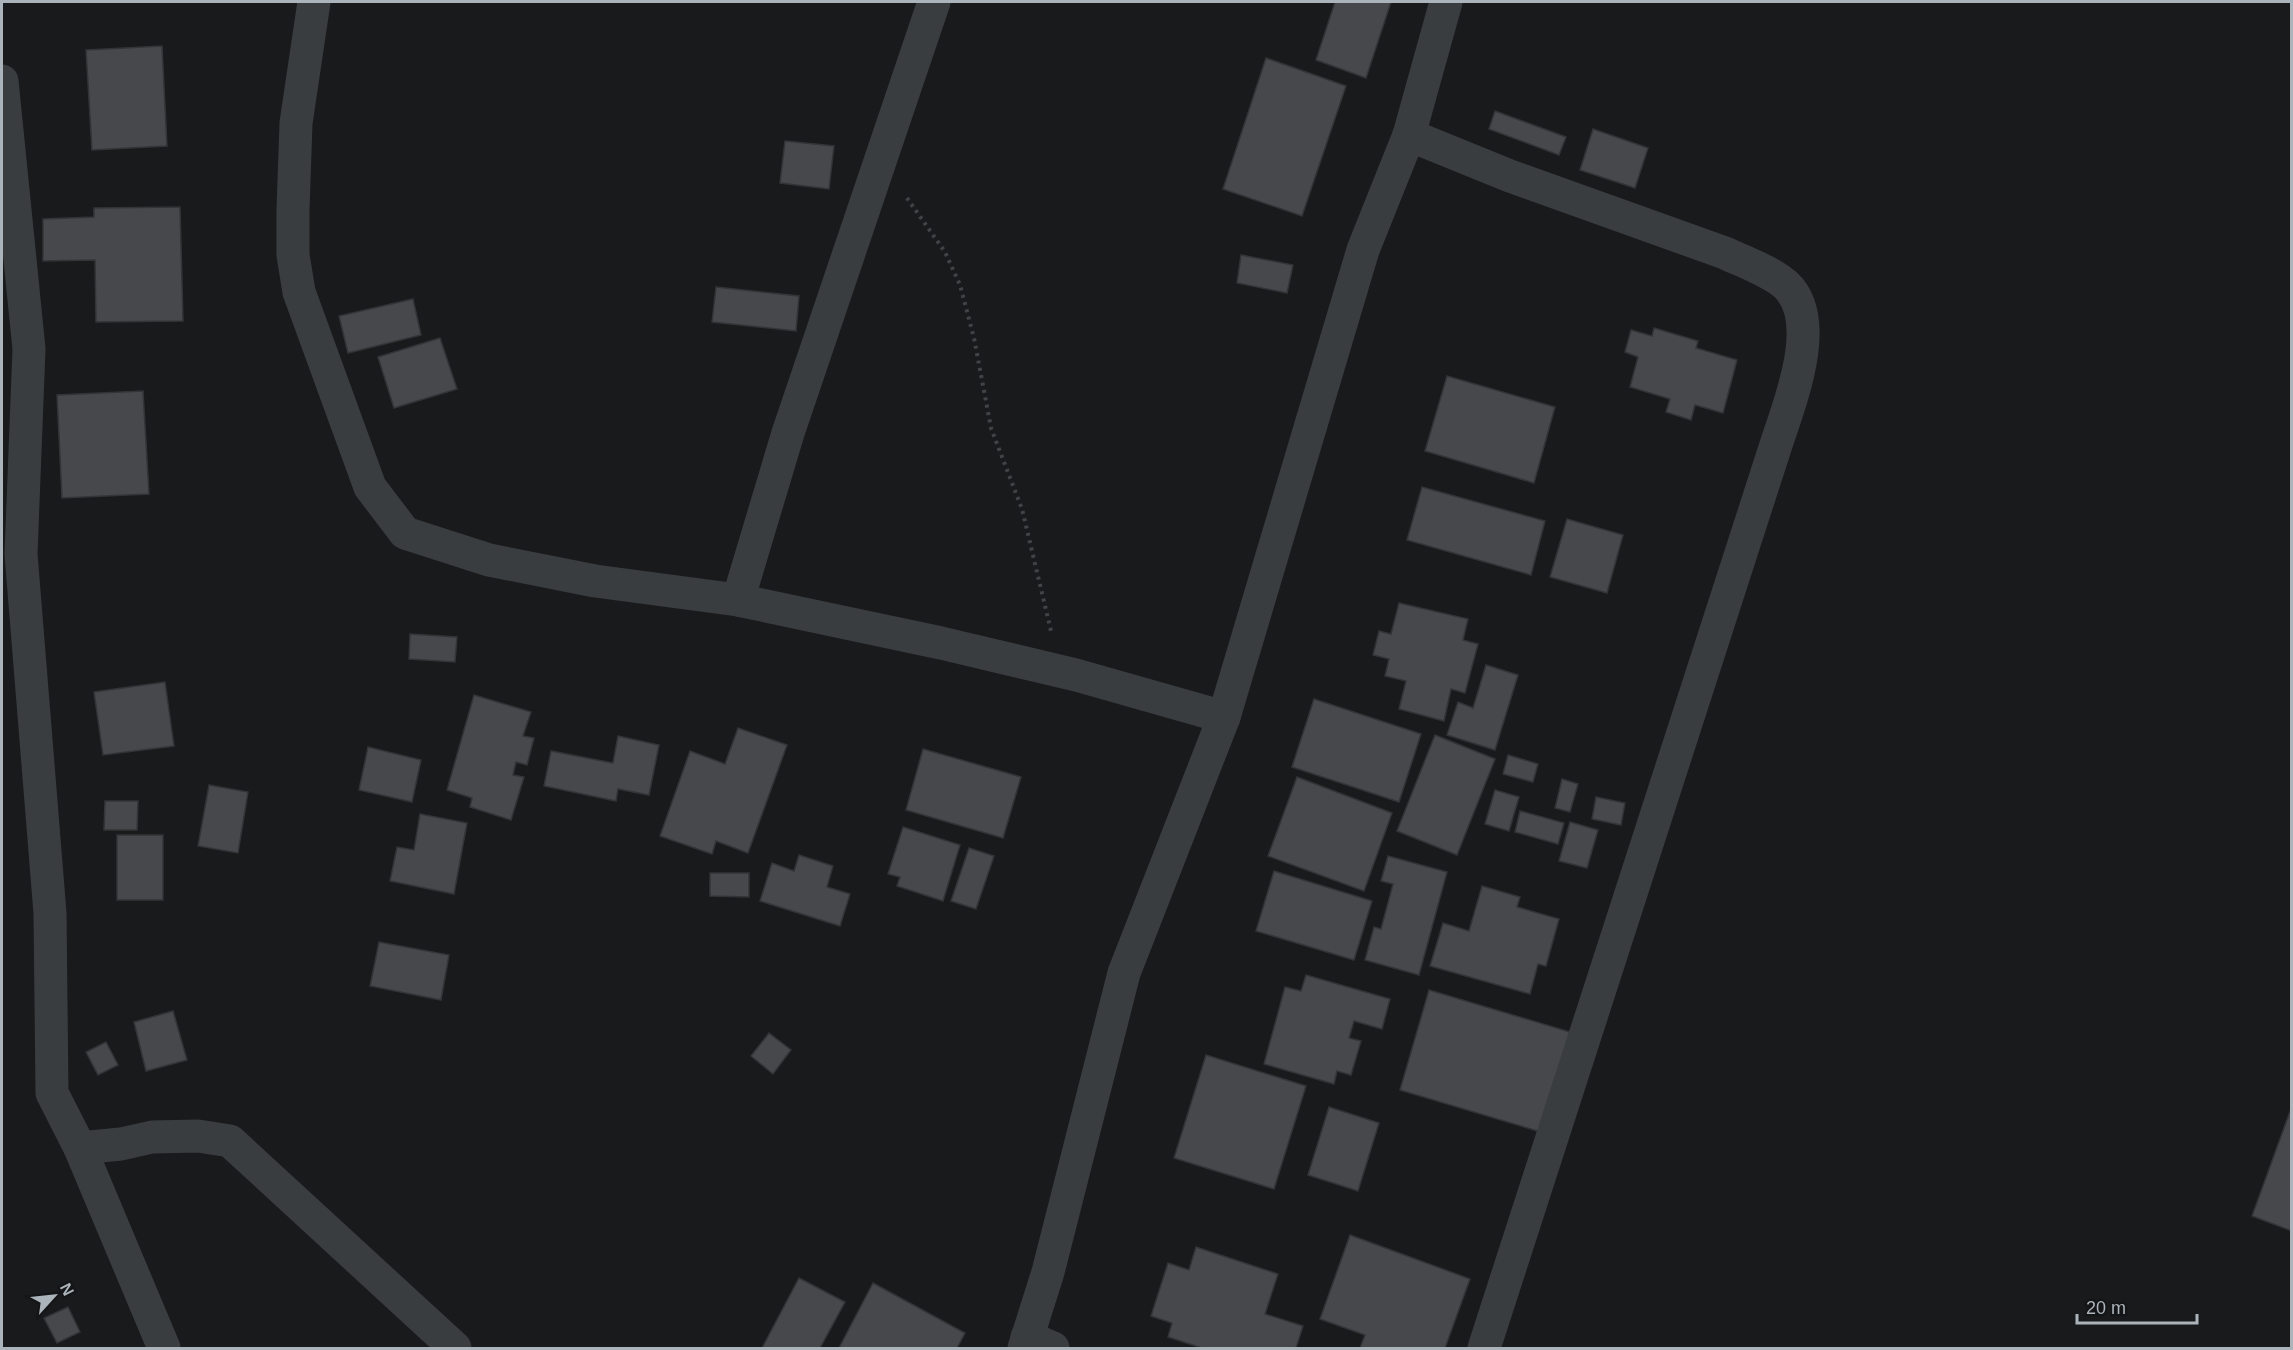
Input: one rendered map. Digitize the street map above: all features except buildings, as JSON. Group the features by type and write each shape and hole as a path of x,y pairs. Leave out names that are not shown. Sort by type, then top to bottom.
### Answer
{"street":[{"path":"314,2 296,123 293,255 299,292 370,487 405,533 489,560 595,581 738,600 1059,672 1224,717"},
{"path":"738,600 788,432 934,2"},
{"path":"1035,1345 1048,1272 1124,973 1224,717 1363,250 1408,135 1446,2"},
{"path":"2,81 29,349 11,554 50,913 52,1093 80,1148 164,1348"},
{"path":"1408,135 1510,176 1725,253 1758,268 1787,286 1800,310 1805,344 1774,452 1484,1348"},
{"path":"80,1148 121,1144 152,1137 198,1136 230,1141 455,1348"}],"path":[{"path":"880,165 933,233 945,252 960,285 974,338 992,428 1022,509 1037,564 1059,672"}]}
